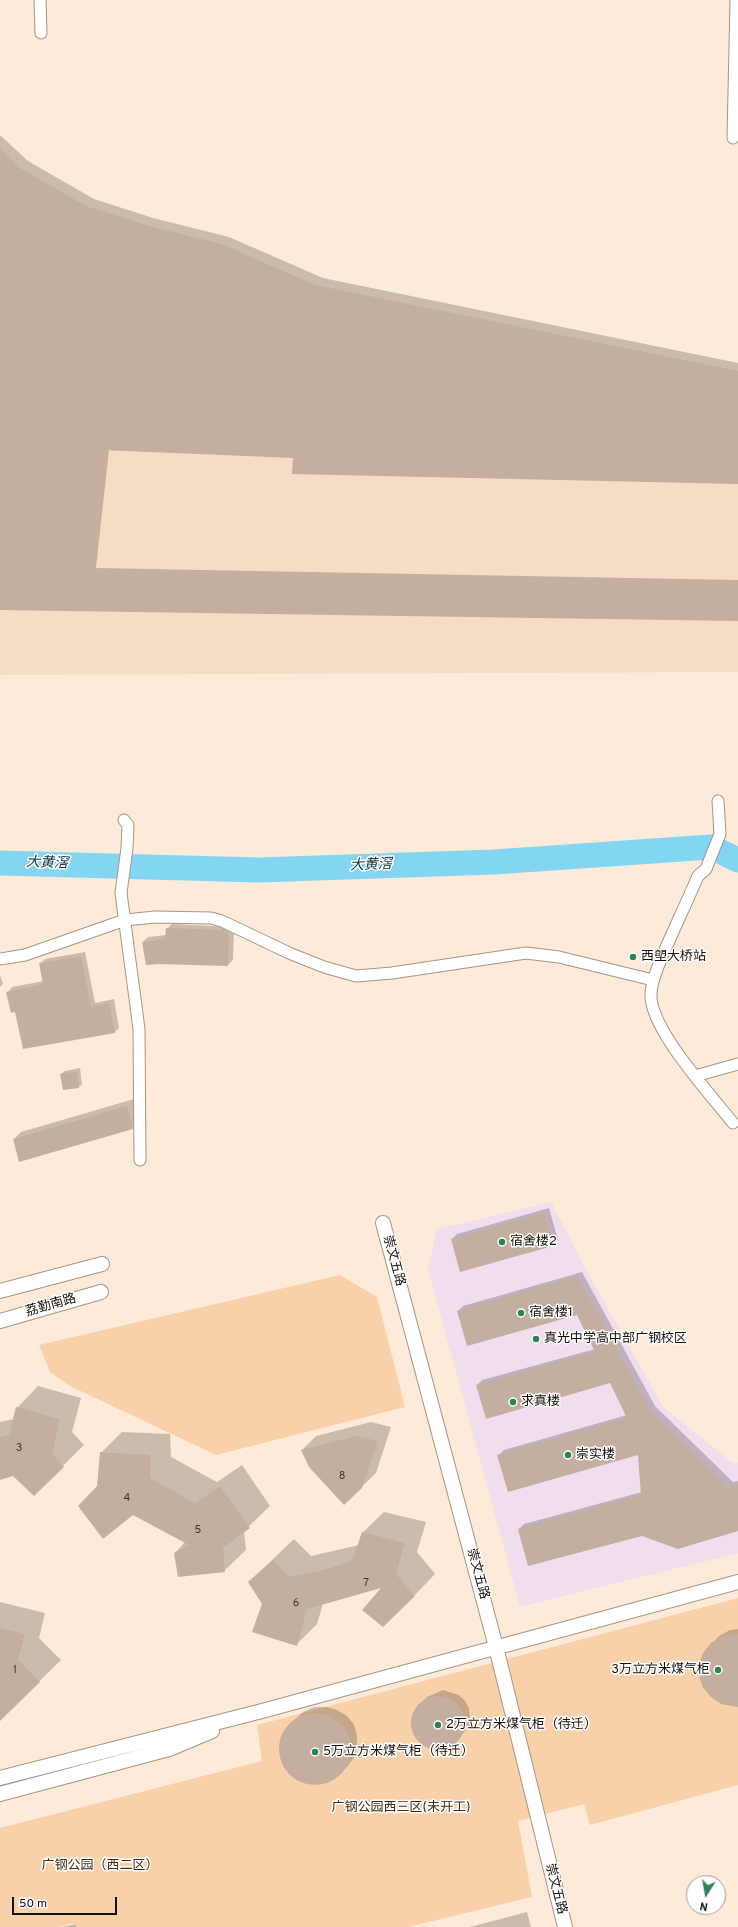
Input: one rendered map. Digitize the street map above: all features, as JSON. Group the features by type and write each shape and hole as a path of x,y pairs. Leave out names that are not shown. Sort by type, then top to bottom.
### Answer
{"street":[{"path":"40,0 41,34"},
{"path":"733,138 736,0"},
{"path":"718,802 720,834 706,868 698,876 653,980 650,992 654,1012 674,1047 733,1123"},
{"path":"124,820 128,825 124,878 121,893 139,1028 140,1160"},
{"path":"0,959 25,955 125,920 155,917 211,918 222,921 289,953 324,967 356,976 392,973 526,953 559,957 653,980"},
{"path":"695,1076 738,1064"},
{"name":"崇文五路","path":"382,1223 496,1647 565,1927"},
{"name":"荔勤南路","path":"0,1291 102,1264"},
{"name":"荔勤南路","path":"0,1321 101,1292"},
{"path":"0,1778 262,1711 738,1582"},
{"path":"0,1794 169,1749 262,1711"}],"shaded area":[{"path":"0,171 90,235 738,384 738,672 0,675"},
{"name":"真光中学高中部广钢校区","path":"551,1202 583,1264 664,1408 733,1463 738,1463 738,1553 520,1607 428,1269 437,1229"}],"green space":[{"path":"340,1275 377,1297 405,1407 216,1455 70,1386 50,1372 39,1345"},
{"name":"广钢公园西三区(未开工)","path":"738,1598 738,1785 590,1825 584,1804 518,1821 532,1897 408,1927 75,1927 74,1923 58,1927 0,1927 0,1828 262,1761 257,1725"}],"building":[{"path":"0,148 20,168 86,206 146,225 222,244 315,285 738,371 738,484 292,474 293,458 103,450 89,575 738,587 738,621 0,610"},
{"path":"166,928 225,930 229,932 228,966 146,965 142,942 165,939"},
{"path":"81,956 91,1007 109,1003 115,1033 23,1049 15,1012 11,1013 6,992 43,984 39,963"},
{"path":"77,1071 79,1088 63,1090 60,1074"},
{"path":"127,1106 133,1129 19,1162 13,1139"},
{"name":"宿舍楼2","path":"544,1213 553,1246 460,1272 451,1239"},
{"path":"577,1276 650,1411 728,1487 738,1484 738,1531 678,1549 642,1536 528,1566 518,1529 641,1495 638,1455 508,1492 497,1455 627,1418 610,1383 486,1419 476,1385 595,1352 577,1315 467,1346 457,1311"},
{"path":"16,1407 60,1419 52,1454 64,1467 34,1496 13,1476 0,1480 0,1437 9,1435"},
{"path":"357,1436 378,1441 362,1488 344,1505 309,1467 301,1450"},
{"path":"100,1452 150,1455 150,1478 195,1503 220,1486 250,1528 223,1548 225,1572 178,1577 174,1553 189,1545 133,1515 103,1539 78,1506 97,1486"},
{"path":"362,1532 405,1543 396,1574 415,1596 383,1627 362,1610 381,1588 307,1609 297,1646 252,1632 262,1604 248,1582 273,1560 289,1577 324,1570 352,1561"},
{"path":"0,1628 25,1634 18,1660 40,1682 0,1721"},
{"name":"3万立方米煤气柜","path":"738,1634 738,1707 721,1704 711,1697 703,1688 699,1676 699,1664 703,1653 711,1643 722,1637"},
{"name":"2万立方米煤气柜（待迁）","path":"433,1696 443,1696 453,1700 461,1708 465,1718 465,1728 461,1738 453,1746 443,1750 433,1750 423,1746 415,1738 411,1728 411,1718 415,1708 423,1700"},
{"name":"5万立方米煤气柜（待迁）","path":"315,1713 335,1719 345,1729 351,1749 345,1769 335,1779 315,1785 295,1779 285,1769 279,1749 285,1729 295,1719"}],"waterway":[{"name":"大黄滘","path":"0,863 259,870 494,862 711,847 738,860"}],"place":[{"name":"西塱大桥站","path":"633,957"},
{"name":"宿舍楼2","path":"502,1242"},
{"name":"宿舍楼1","path":"521,1313"},
{"name":"真光中学高中部广钢校区","path":"536,1339"},
{"name":"求真楼","path":"513,1402"},
{"name":"崇实楼","path":"568,1455"},
{"name":"3万立方米煤气柜","path":"718,1670"},
{"name":"2万立方米煤气柜（待迁）","path":"438,1725"},
{"name":"5万立方米煤气柜（待迁）","path":"315,1752"}],"park label":[{"name":"广钢公园（西二区）","path":"100,1866"}]}
